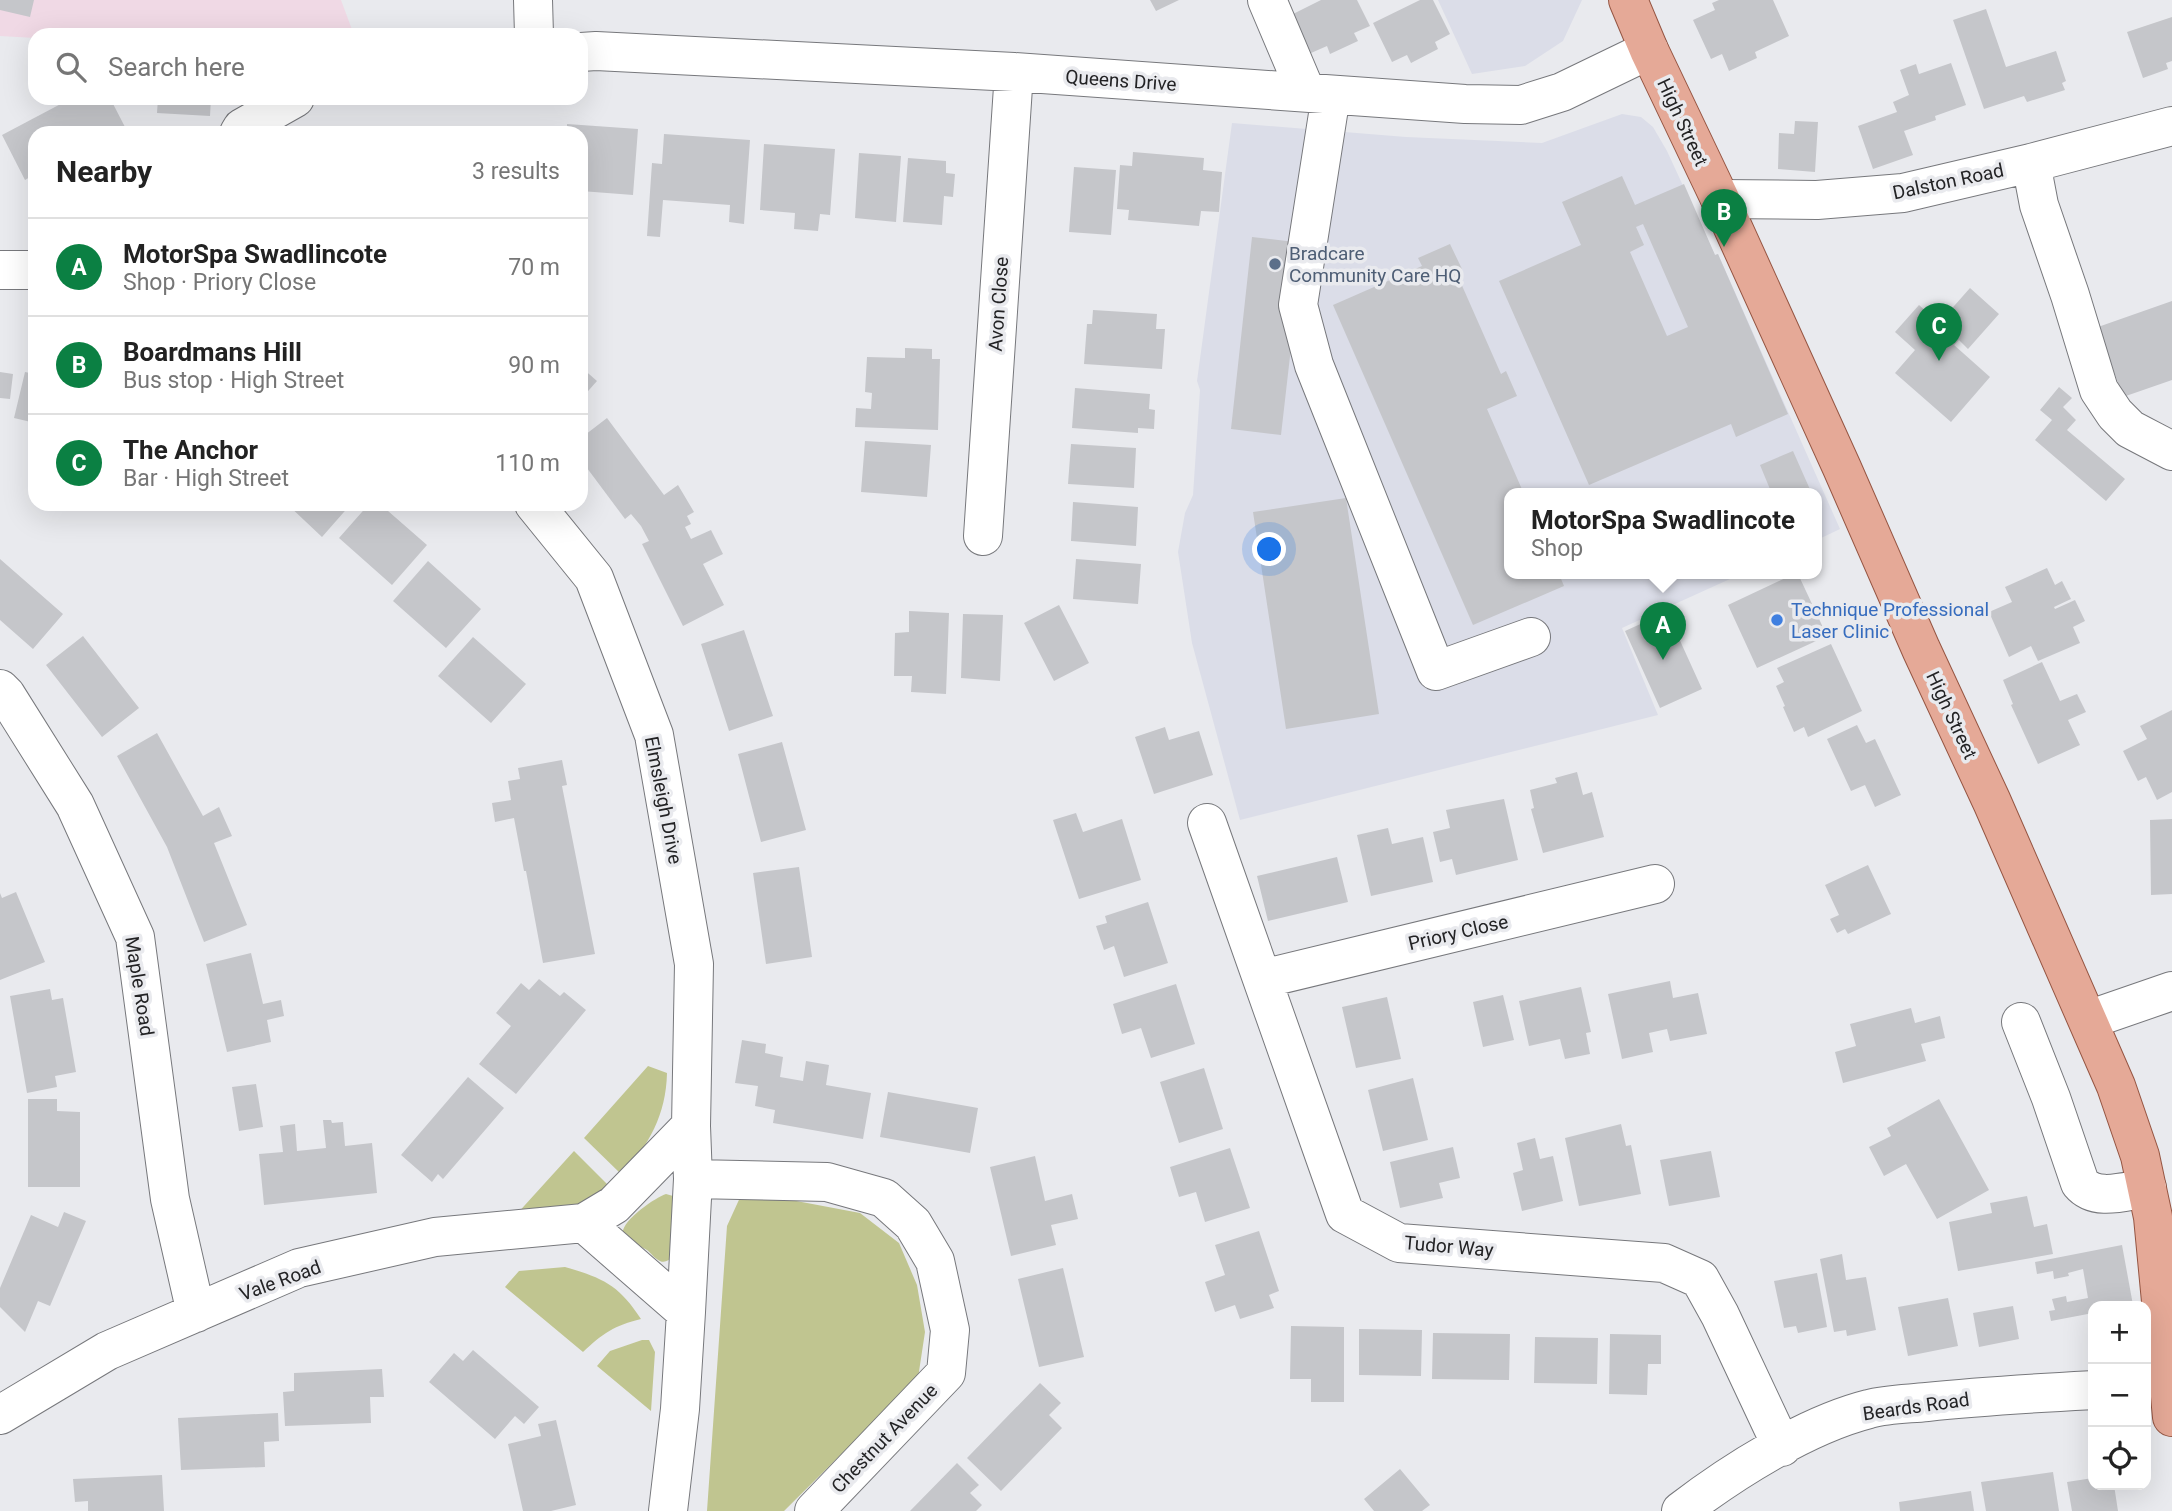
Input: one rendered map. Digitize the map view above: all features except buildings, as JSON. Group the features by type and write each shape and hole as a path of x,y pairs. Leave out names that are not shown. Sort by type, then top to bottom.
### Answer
{"main road":[{"name":"High Street","path":"1628,0 1842,468 2116,1086 2140,1156 2153,1217 2162,1396"}],"street":[{"path":"533,0 534,28"},
{"path":"1267,0 1318,93 1298,305 1314,365 1436,671 1531,637"},
{"name":"Queens Drive","path":"588,52 1014,72 1465,104 1521,105 1562,92 1649,50"},
{"name":"Avon Close","path":"983,536 1014,72"},
{"path":"246,126 283,105"},
{"name":"Dalston Road","path":"1720,199 1818,200 1903,193 2172,126"},
{"path":"2031,163 2039,205 2099,390 2115,414 2130,429 2172,451"},
{"path":"0,270 28,270"},
{"name":"Elmsleigh Drive","path":"540,511 594,578 654,735 694,964 691,1126"},
{"name":"Maple Road","path":"0,689 75,805 135,937 170,1199 196,1313"},
{"name":"Tudor Way","path":"1207,823 1345,1214 1399,1243 1664,1263 1700,1279 1720,1315 1782,1447"},
{"name":"Priory Close","path":"1262,979 1655,884"},
{"path":"2088,1020 2172,991"},
{"path":"2021,1022 2080,1183 2085,1189 2098,1194 2147,1188"},
{"path":"668,1511 680,1409 687,1312 693,1179 691,1126"},
{"name":"Vale Road","path":"0,1415 107,1351 299,1268 435,1237 584,1223 614,1205 691,1126"},
{"name":"Chestnut Avenue","path":"693,1179 827,1182 884,1198 913,1224 935,1261 950,1330 946,1373 814,1511"},
{"path":"584,1223 687,1312"},
{"name":"Beards Road","path":"1681,1511 1720,1481 1824,1424 1870,1408 1961,1398 2088,1390"}],"shaded area":[{"path":"0,0 341,0 351,28 28,28 28,38 0,36"},
{"path":"1438,0 1582,0 1563,41 1525,66 1472,74"},
{"path":"1622,114 1641,117 1653,127 1667,151 1715,255 1718,254 1822,488 1504,488 1504,579 1730,579 1622,628 1658,715 1240,820 1192,643 1178,552 1185,513 1193,495 1200,390 1197,381 1232,123 1406,137 1542,143"},
{"path":"1822,488 1840,529 1822,538"}],"green space":[{"path":"648,1066 667,1073 663,1102 648,1141 622,1175 584,1138"},
{"path":"574,1151 609,1186 576,1206 515,1216"},
{"path":"743,1191 860,1213 899,1243 917,1285 925,1332 918,1378 784,1511 707,1511 727,1226"},
{"path":"666,1194 673,1196 671,1259 663,1262 627,1240 623,1230 632,1217"},
{"path":"565,1267 609,1284 625,1298 641,1319 609,1331 583,1352 505,1287 519,1271"},
{"path":"649,1340 655,1352 651,1411 597,1366 610,1351"}],"place":[{"name":"Boardmans Hill","path":"1724,247"},
{"name":"Bradcare Community Care HQ","path":"1275,264"},
{"name":"The Anchor","path":"1939,361"},
{"name":"Technique Professional Laser Clinic","path":"1777,620"},
{"name":"MotorSpa Swadlincote","path":"1663,660"}]}
